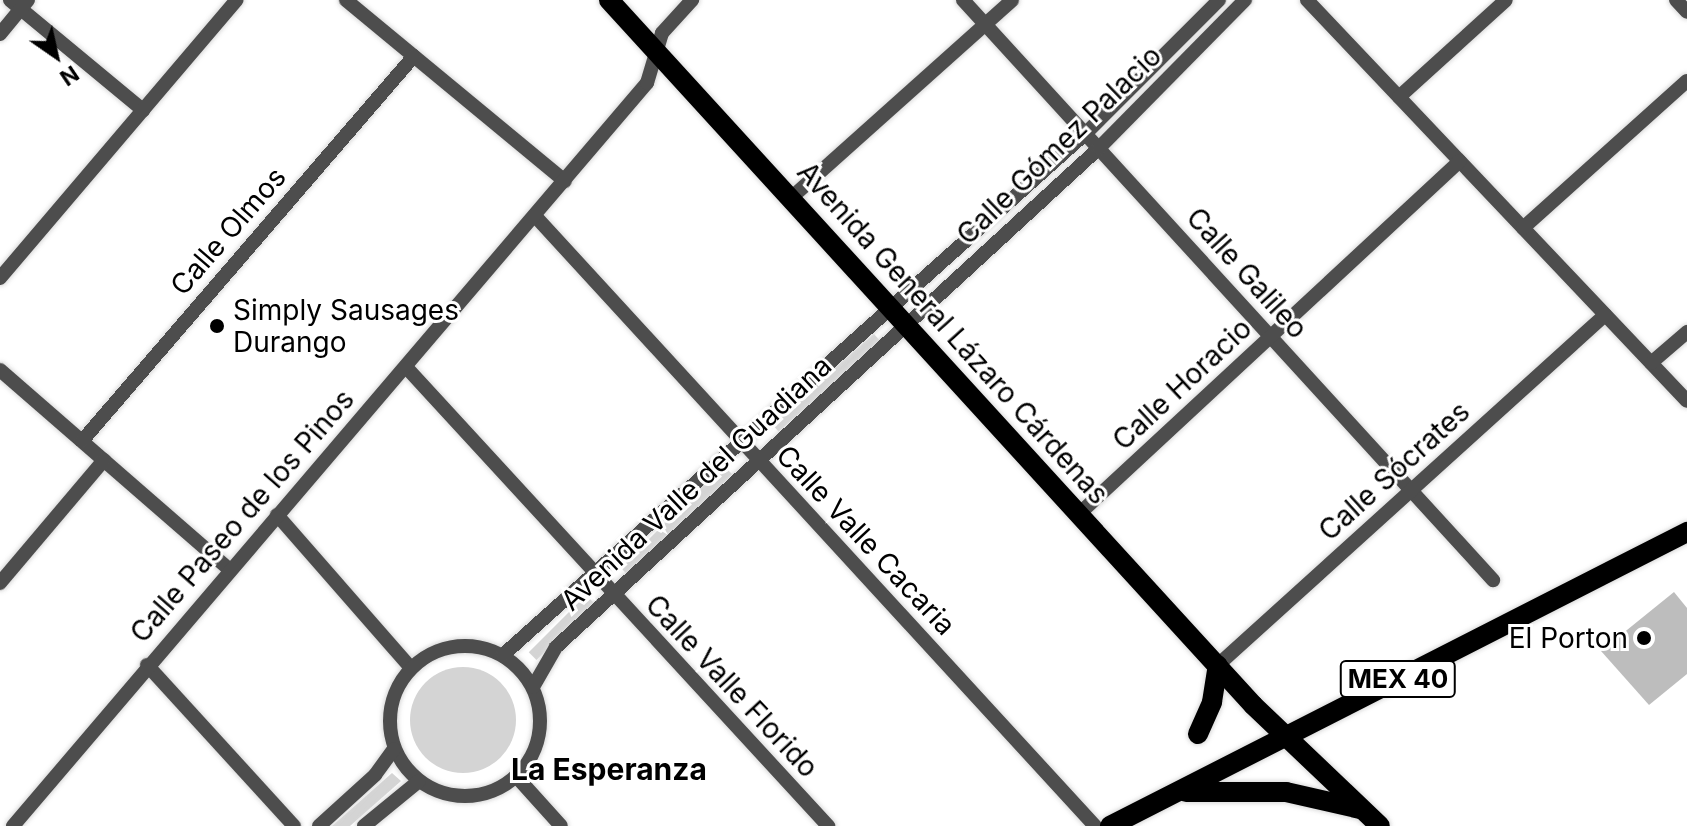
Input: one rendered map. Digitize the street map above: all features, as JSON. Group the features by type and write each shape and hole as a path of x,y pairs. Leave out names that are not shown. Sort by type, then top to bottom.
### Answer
{"main road":[{"name":"Avenida General Lázaro Cárdenas","path":"609,0 1253,705 1380,826"},
{"name":"MEX 40","path":"1110,826 1687,532"},
{"path":"1198,734 1212,702 1218,665"},
{"path":"1178,792 1286,792 1363,810"}],"street":[{"path":"0,278 237,0"},
{"path":"346,0 565,181"},
{"name":"Calle Paseo de los Pinos","path":"12,825 536,217 647,83 668,23 692,0"},
{"name":"Calle Galileo","path":"963,0 1493,580"},
{"path":"792,197 1012,0"},
{"name":"Calle Gómez Palacio","path":"889,307 1086,133 1219,0"},
{"name":"Calle Gómez Palacio","path":"906,325 1099,148 1245,0"},
{"path":"1307,0 1687,401"},
{"path":"1399,97 1506,0"},
{"path":"1676,0 1687,12"},
{"path":"0,34 20,3 143,110"},
{"name":"Calle Olmos","path":"82,441 414,56"},
{"path":"1523,228 1687,81"},
{"name":"Calle Horacio","path":"1079,514 1460,161"},
{"name":"Calle Valle Cacaria","path":"536,217 1095,826"},
{"name":"Avenida Valle del Guadiana","path":"503,655 889,307"},
{"name":"Calle Sócrates","path":"1218,665 1605,315"},
{"name":"Avenida Valle del Guadiana","path":"533,687 546,659 906,325"},
{"path":"1651,363 1687,332"},
{"name":"Calle Valle Florido","path":"406,367 612,595 828,826"},
{"path":"0,370 230,570"},
{"path":"0,583 104,460"},
{"path":"277,515 411,668"},
{"path":"465,645 503,655 533,687 540,710 539,734 531,757 516,776 495,790 469,796 443,793 419,781 394,749 391,706 411,668 427,655 465,645"},
{"path":"147,665 294,826"},
{"path":"319,826 375,775 394,749"},
{"path":"516,776 561,826"},
{"path":"364,826 419,781"}],"shaded area":[{"path":"874,334 881,342 779,432 771,423"},
{"path":"723,465 732,474 630,577 620,568"},
{"path":"586,595 594,603 537,660 529,652"},
{"path":"463,667 483,671 500,683 512,700 516,720 512,740 500,757 483,769 463,773 443,769 426,757 414,740 410,720 414,700 426,683 443,671"},
{"path":"392,773 401,781 350,826 332,826"}],"building":[{"path":"1674,592 1687,608 1687,674 1649,705 1601,651"}],"place":[{"name":"Simply Sausages Durango","path":"217,326"},
{"name":"El Porton","path":"1644,638"}],"district":[{"name":"La Esperanza","path":"609,769"}]}
